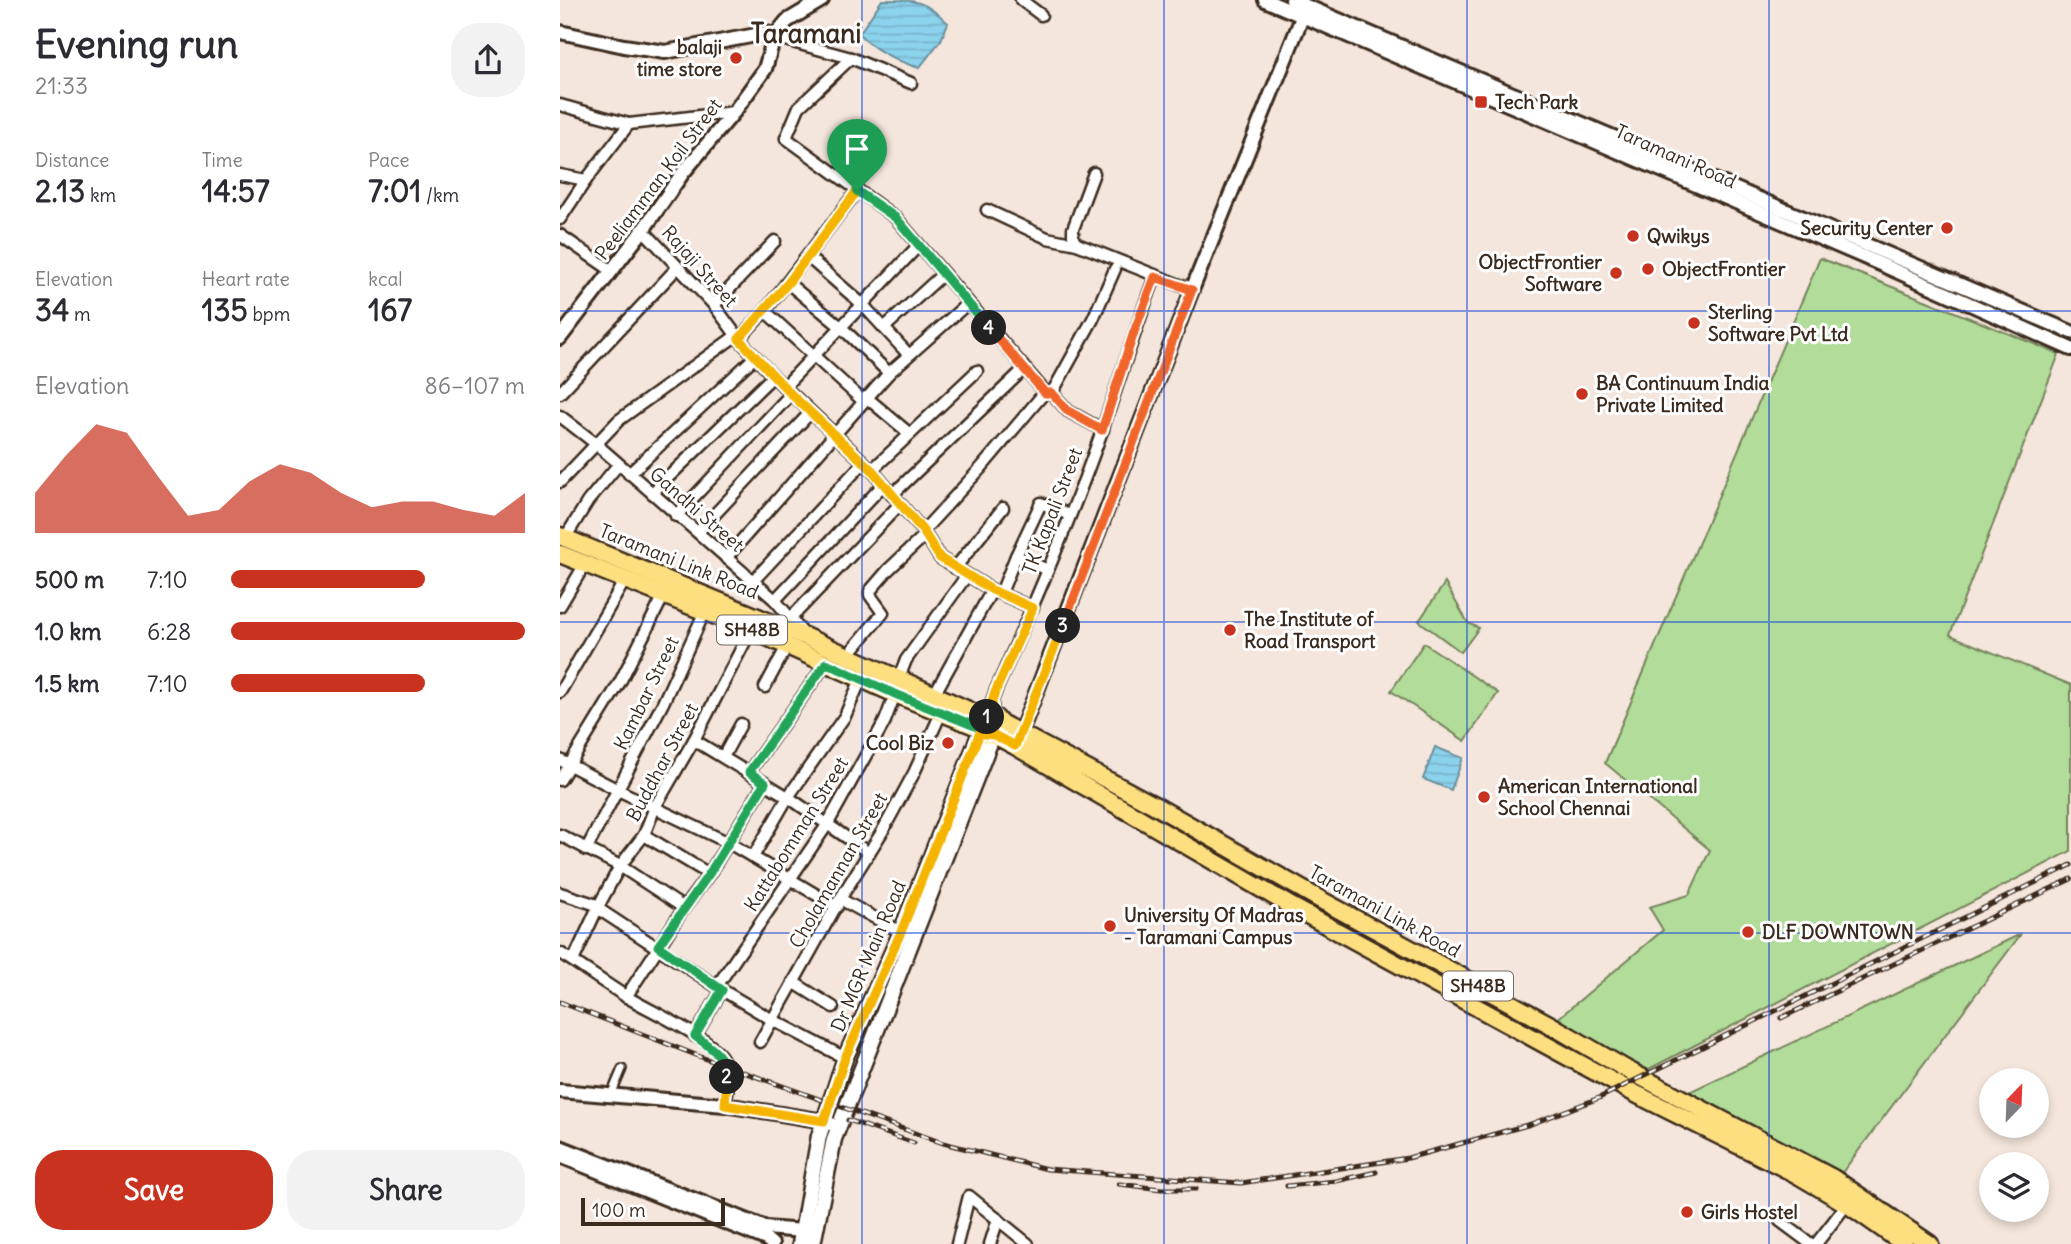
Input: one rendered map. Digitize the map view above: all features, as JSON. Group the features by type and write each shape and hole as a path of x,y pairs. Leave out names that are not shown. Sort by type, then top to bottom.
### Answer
{"main road":[{"name":"Taramani Link Road","path":"562,537 935,693 989,726 1154,805 1626,1069 1833,1178 1930,1244"},
{"name":"Taramani Link Road","path":"560,554 751,630 942,713 989,726"},
{"name":"Dr MGR Main Road","path":"801,1238 818,1136 845,1058 989,726"},
{"name":"Dr MGR Main Road","path":"813,1244 838,1127 989,726"},
{"name":"Taramani Link Road","path":"1018,739 1289,905 1634,1093 1796,1174 1847,1204 1905,1244"}],"street":[{"path":"774,37 787,21 822,0"},
{"path":"1021,0 1041,15"},
{"name":"Taramani Road","path":"1265,0 1305,11 2071,332"},
{"name":"Taramani Road","path":"1292,0 1305,11 1561,126 2071,349"},
{"path":"1018,739 1192,290 1305,11"},
{"path":"560,32 665,52 767,33 851,58 911,83"},
{"name":"Peeliamman Koil Street","path":"560,338 643,230 682,174 734,112 765,69 774,37"},
{"path":"851,58 799,107 786,138 896,218 1024,369 1068,411 1102,430"},
{"path":"560,105 629,124 734,112"},
{"path":"560,219 629,124"},
{"path":"1077,244 1073,239 1073,229 1094,173"},
{"path":"560,175 586,180"},
{"path":"560,482 619,419 738,337 765,311 857,191"},
{"path":"987,210 1047,238 1077,244 1192,290"},
{"name":"Rajaji Street","path":"643,230 714,305 738,337 787,391 872,470 924,533 940,558 996,592 1033,608"},
{"path":"560,236 612,271"},
{"path":"714,305 775,241"},
{"path":"676,516 787,391 814,355 919,245"},
{"path":"808,257 863,305 908,354"},
{"path":"560,393 677,268"},
{"path":"848,655 883,612 870,595 870,591 1048,393 1093,319 1115,269"},
{"path":"884,328 943,274"},
{"name":"TK Kapali Street","path":"989,726 996,690 1033,608 1102,430 1155,277"},
{"path":"788,283 842,328 889,373"},
{"path":"726,558 889,373 967,304"},
{"path":"765,311 865,399 910,434"},
{"path":"629,474 755,357"},
{"path":"892,495 1024,369"},
{"path":"872,470 977,371"},
{"path":"652,493 773,376"},
{"path":"698,533 810,413"},
{"name":"Gandhi Street","path":"560,416 595,443 775,600 804,636"},
{"path":"753,581 863,463"},
{"path":"562,537 618,465"},
{"path":"775,600 883,485"},
{"path":"935,693 996,592 1041,503 1069,515"},
{"path":"791,618 900,504"},
{"path":"955,568 1003,508"},
{"path":"1016,556 1048,570"},
{"path":"560,606 585,564"},
{"path":"899,678 906,660 967,575"},
{"path":"560,692 625,580"},
{"path":"560,780 564,762 620,682 664,595"},
{"name":"Kambar Street","path":"586,850 663,704 705,611"},
{"name":"Buddhar Street","path":"573,961 620,866 644,835 655,807 694,740 751,630"},
{"path":"765,687 787,646"},
{"path":"749,772 826,663"},
{"path":"753,857 788,797 845,716 861,679"},
{"name":"Kattabomman Street","path":"695,1036 720,988 827,825 885,721 895,694"},
{"name":"Cholamannan Street","path":"760,1042 914,773 942,713"},
{"path":"723,757 741,724"},
{"path":"694,740 788,797 869,853"},
{"path":"564,762 729,843 791,880 901,932"},
{"path":"626,997 709,874 765,783"},
{"path":"560,835 620,866 684,908"},
{"path":"644,835 709,874"},
{"path":"560,893 581,898 598,907 720,988 771,1019 845,1058"},
{"path":"560,953 626,997 695,1036 720,1055 727,1069 725,1105"},
{"path":"793,982 833,1007"},
{"path":"611,1096 622,1069"},
{"path":"560,1091 725,1105 824,1121 838,1127"},
{"path":"560,1147 766,1228 801,1238"},
{"path":"560,1156 766,1239 772,1244"},
{"path":"957,1244 969,1196 1026,1243"},
{"path":"1780,1221 1814,1244 1847,1204"},
{"path":"990,1244 998,1219"}],"green space":[{"path":"1820,258 2059,354 1950,635 2071,685 2071,851 1647,1070 1555,1021 1663,930 1649,907 1689,895 1710,850 1605,763"},
{"path":"1445,583 1468,623 1479,628 1461,652 1419,621"},
{"path":"1424,643 1498,693 1465,741 1391,691"},
{"path":"2021,934 1841,1174 1687,1093"}],"water":[{"path":"882,0 919,3 948,23 941,40 919,68 887,55 859,34"},
{"path":"1435,747 1463,758 1451,790 1423,779"}],"railway":[{"path":"560,1002 701,1057 943,1143 1047,1169 1241,1183 1408,1158 1531,1124 1599,1098 2071,865"},
{"path":"1781,1018 2071,879"},
{"path":"848,1120 914,1143"},
{"path":"1287,1186 1336,1181 1376,1172"},
{"path":"1119,1184 1161,1189 1196,1189"}],"place":[{"name":"balaji time store","path":"736,58"},
{"name":"Tech Park","path":"1481,102"},
{"name":"Security Center","path":"1947,228"},
{"name":"Qwikys","path":"1633,236"},
{"name":"ObjectFrontier","path":"1648,269"},
{"name":"ObjectFrontier Software","path":"1616,273"},
{"name":"Sterling Software Pvt Ltd","path":"1694,323"},
{"name":"BA Continuum India Private Limited","path":"1582,394"},
{"name":"The Institute of Road Transport","path":"1230,630"},
{"name":"Cool Biz","path":"948,743"},
{"name":"American International School Chennai","path":"1484,797"},
{"name":"University Of Madras - Taramani Campus","path":"1110,926"},
{"name":"DLF DOWNTOWN","path":"1748,932"},
{"name":"Girls Hostel","path":"1687,1212"}],"district":[{"name":"Taramani","path":"806,34"}],"route":[{"path":"857,191 896,218 1045,393 1052,393 1068,411 1102,430 1155,277 1192,290 1022,733 1015,746 981,730 901,932 845,1058 824,1121 725,1105 727,1069 720,1055 695,1036 722,990 658,946 709,874 765,783 749,772 826,663 980,728 983,719 993,716 992,701 996,690 1033,608 992,590 940,558 923,531 872,470 791,394 739,339 788,283 857,191"}]}
